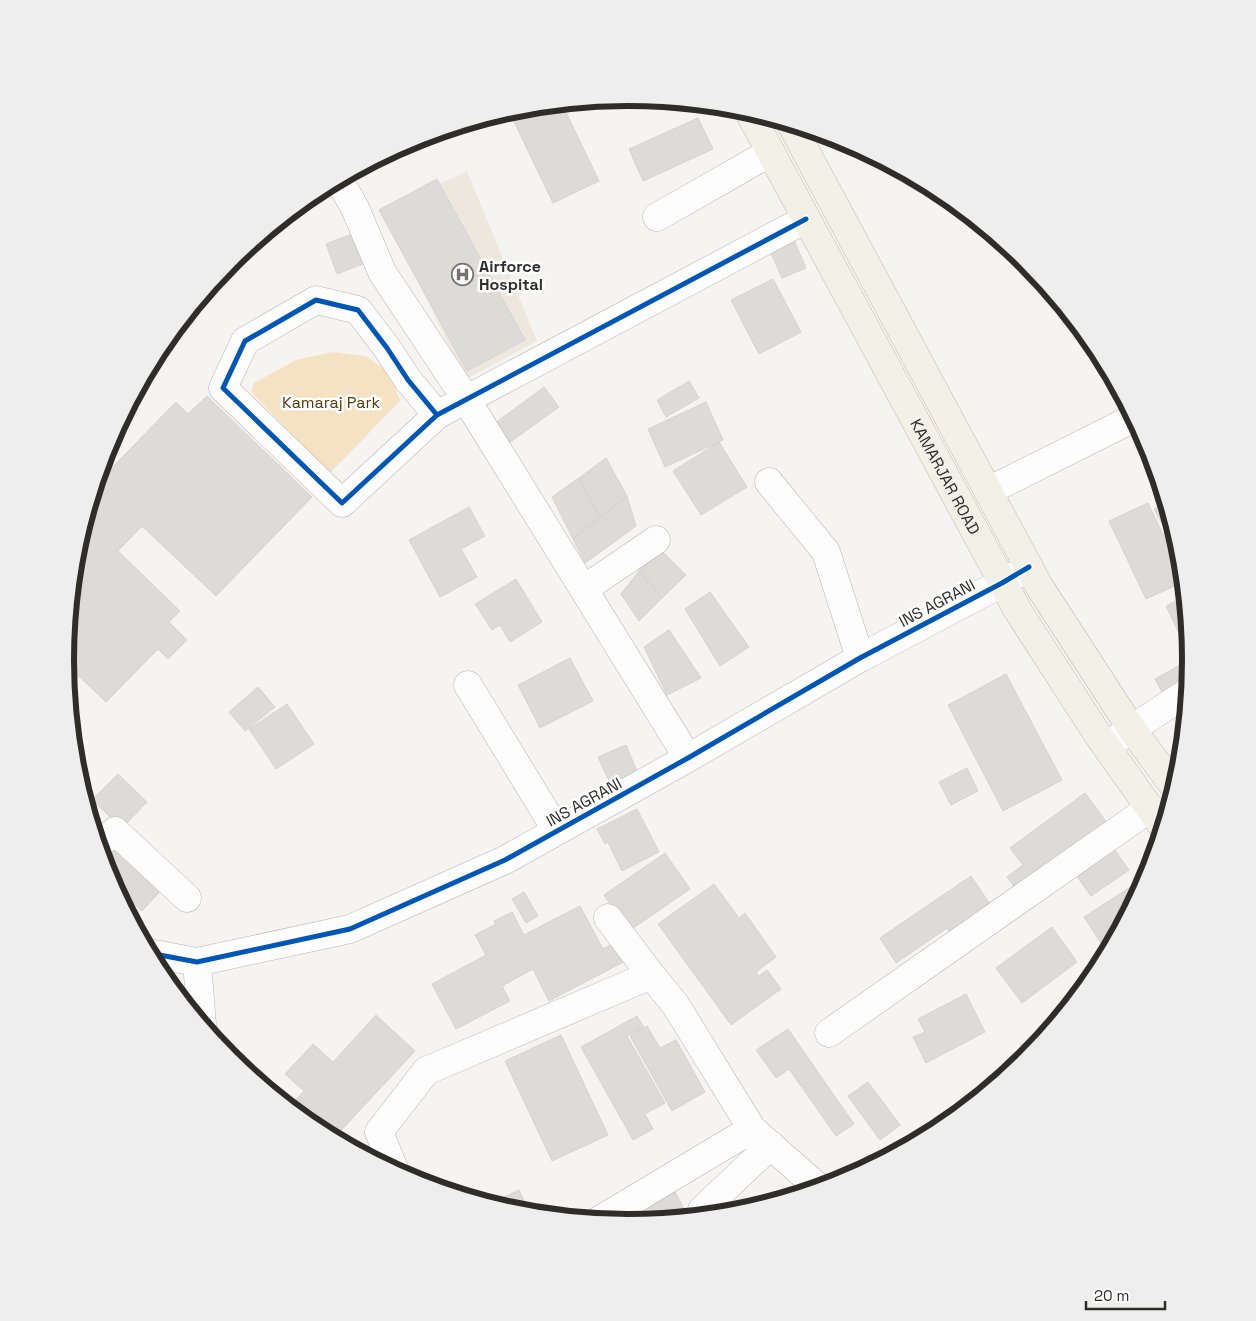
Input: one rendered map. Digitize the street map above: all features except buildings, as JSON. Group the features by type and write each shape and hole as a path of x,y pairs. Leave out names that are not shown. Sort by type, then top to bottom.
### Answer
{"main road":[{"name":"KAMARJAR ROAD","path":"753,121 1018,611 1106,746 1156,818"},
{"path":"796,133 1039,586 1132,728 1169,780"}],"street":[{"path":"657,216 770,152"},
{"path":"343,186 355,208 382,272 466,399 688,758"},
{"path":"436,415 408,380 387,348 358,310 316,300 246,341 223,388 342,503 436,415 806,218"},
{"path":"988,491 1128,421"},
{"path":"770,482 826,552 860,658"},
{"path":"584,589 656,540"},
{"name":"INS AGRANI","path":"159,955 197,962 350,929 505,860 688,758 860,658 1029,567"},
{"path":"468,685 557,831"},
{"path":"1106,746 1181,696"},
{"path":"829,1033 1156,818"},
{"path":"104,841 115,832 187,898"},
{"path":"608,918 675,1004 762,1137 813,1183"},
{"path":"197,962 201,1014"},
{"path":"391,1162 379,1132 426,1071 651,975"},
{"path":"702,1210 762,1137"},
{"path":"611,1215 762,1137"}],"shaded area":[{"name":"Airforce Hospital","path":"467,171 537,341 465,380 385,209"}],"green space":[{"name":"Kamaraj Park","path":"333,352 365,356 390,373 400,401 330,473 251,392 254,383 296,360"}],"cycle path":[{"path":"437,415 408,380 387,348 358,310 316,300 245,341 223,388 342,503 437,415 806,219"},
{"path":"159,955 197,962 350,929 505,860 688,758 860,658 1029,567"}],"place":[{"name":"Airforce Hospital","path":"463,275"}]}
